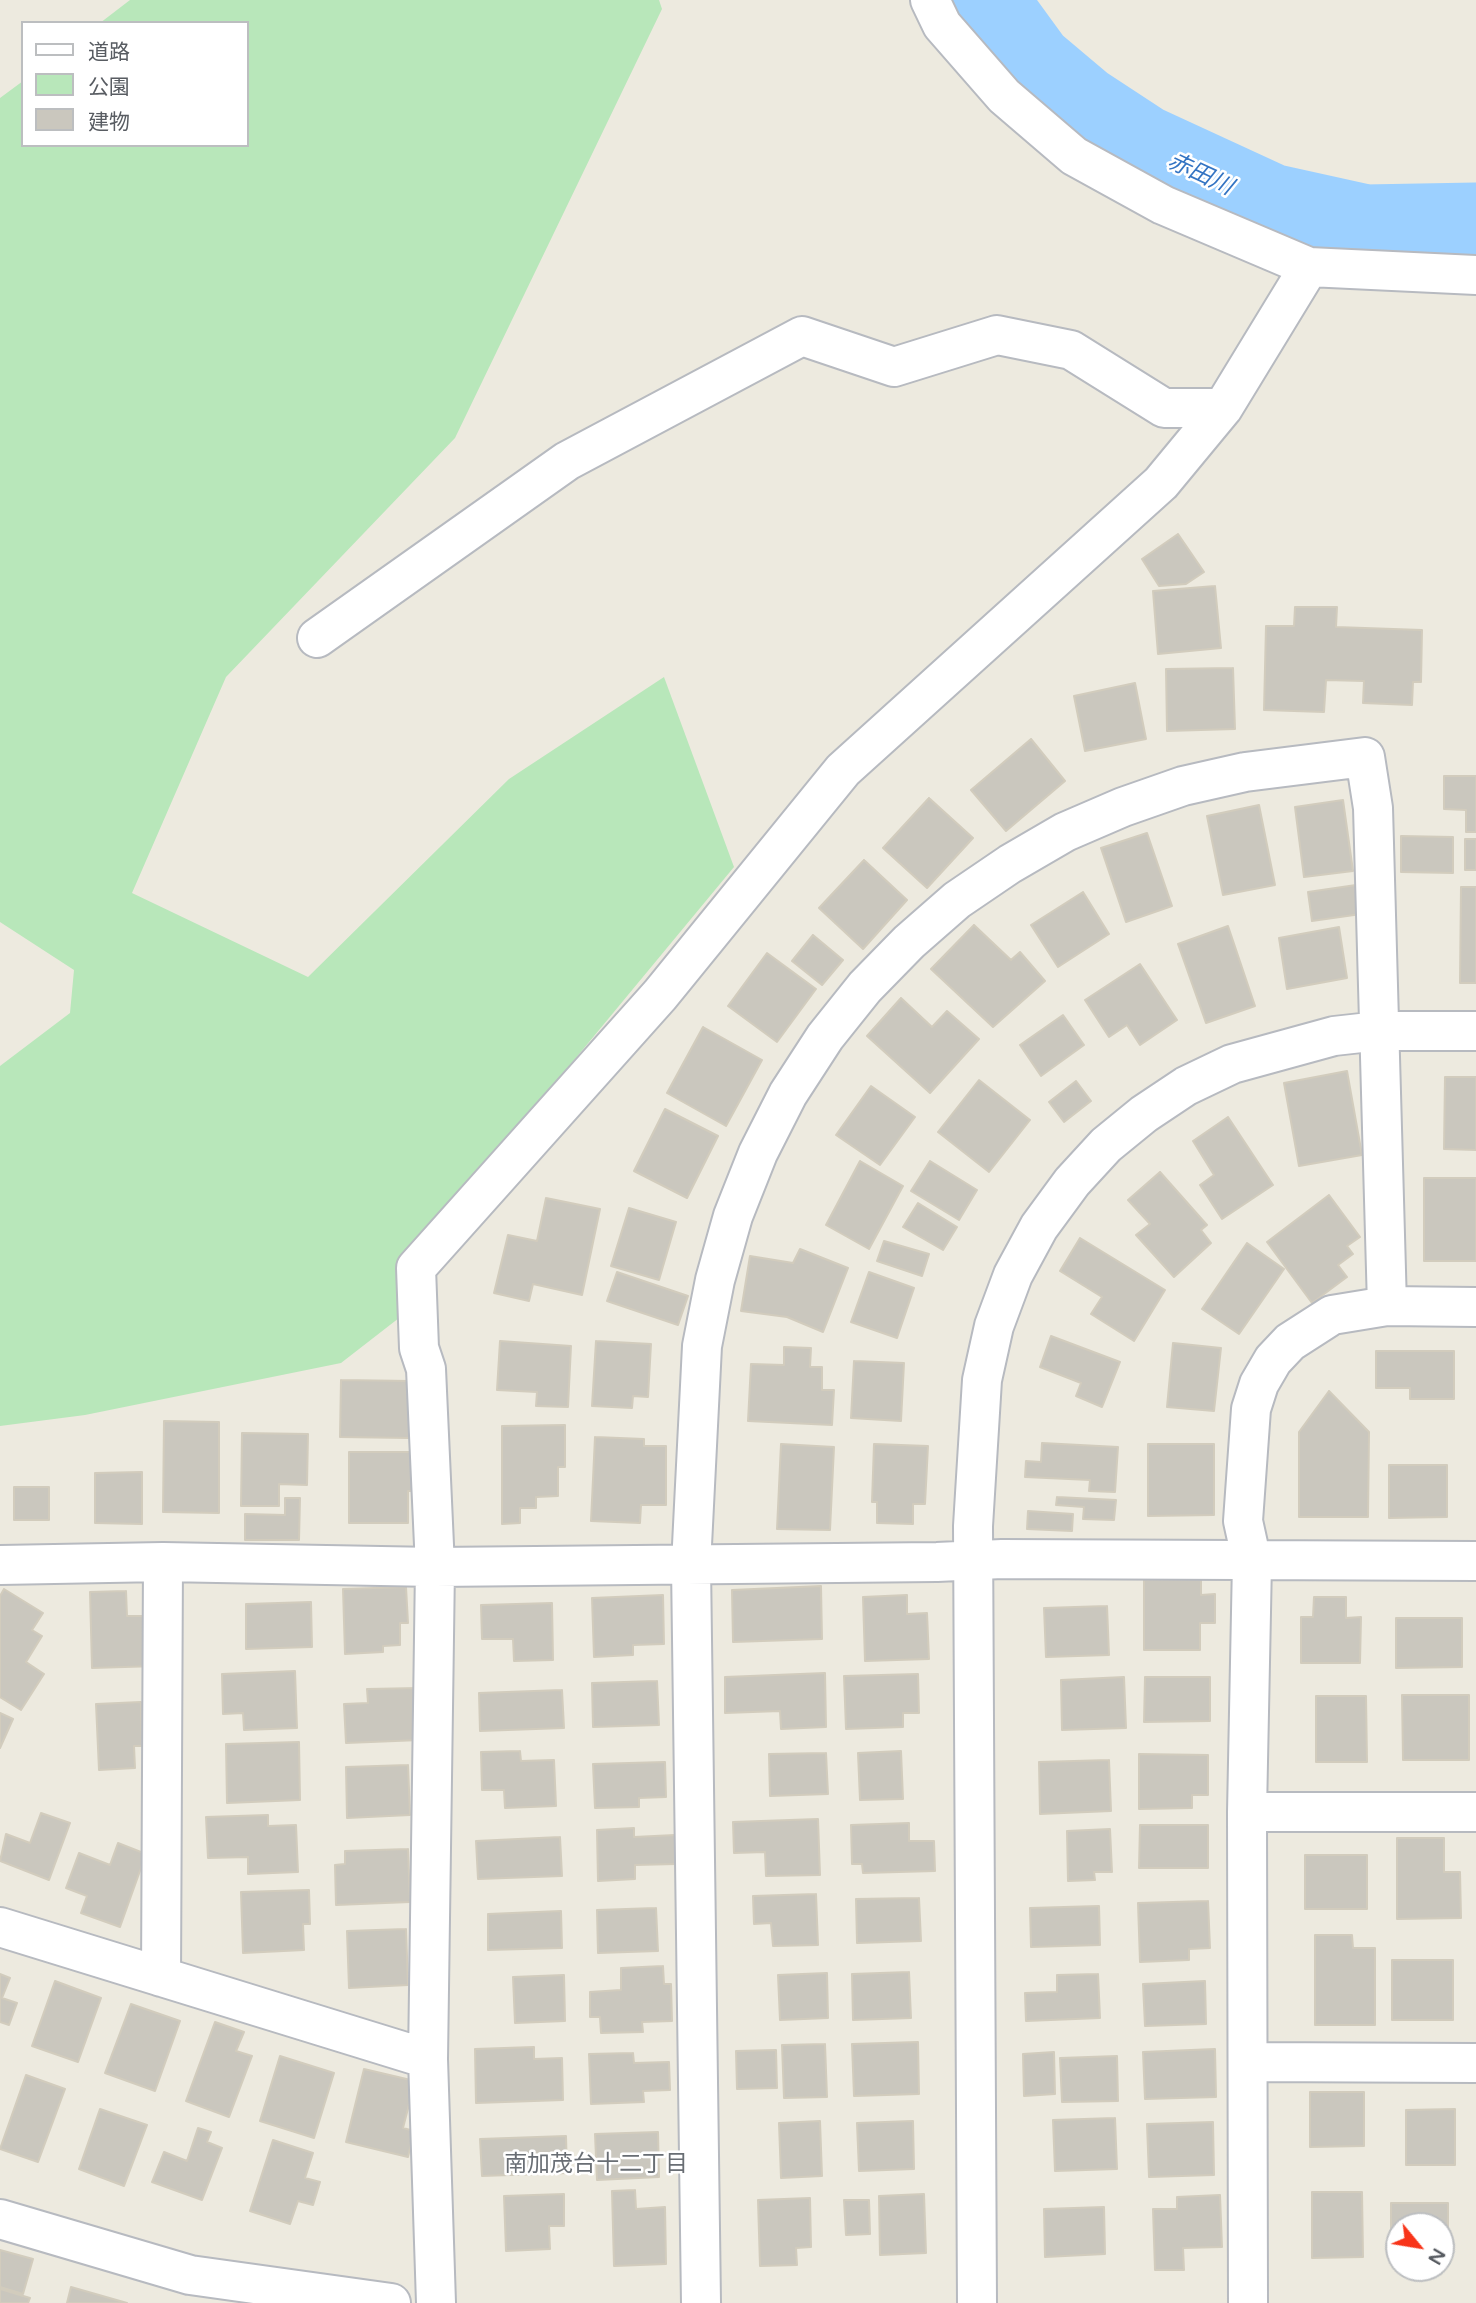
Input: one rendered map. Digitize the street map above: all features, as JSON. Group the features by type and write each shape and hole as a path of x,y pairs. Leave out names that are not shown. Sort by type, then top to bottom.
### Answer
{"street":[{"path":"930,0 942,25 1004,96 1074,156 1163,205 1309,267 1476,275"},
{"path":"436,2303 428,2059 435,1566 426,1369 419,1348 416,1268 660,995 843,770 1161,483 1223,408 1309,267"},
{"path":"317,638 567,461 802,336 894,367 997,335 1070,350 1164,408 1223,408"},
{"path":"701,2303 691,1565 702,1346 715,1280 733,1216 758,1153 788,1094 825,1037 874,978 909,942 957,901 1010,864 1065,832 1123,807 1183,786 1245,772 1365,757 1373,808 1387,1306"},
{"path":"977,2303 974,1561 977,1435 982,1380 994,1326 1013,1275 1039,1227 1072,1182 1116,1137 1144,1114 1186,1086 1232,1065 1280,1049 1334,1036 1379,1031 1476,1031"},
{"path":"1248,2303 1247,1812 1252,1562 1243,1521 1247,1435 1251,1409 1259,1384 1273,1360 1310,1327 1332,1315 1387,1306 1476,1307"},
{"path":"0,1565 163,1562 435,1566 974,1561 1476,1561"},
{"path":"161,1977 163,1562"},
{"path":"1247,1812 1476,1812"},
{"path":"0,1927 428,2059"},
{"path":"1248,2062 1476,2063"},
{"path":"0,2219 190,2275 391,2303"}],"green space":[{"path":"130,0 659,0 662,9 455,438 226,677 132,893 308,977 509,779 664,677 734,867 406,1263 408,1311 341,1363 85,1415 0,1426 0,1066 70,1013 74,970 0,922 0,98 21,82 21,147 248,147 248,21 103,21"}],"building":[{"path":"1178,534 1204,572 1186,584 1159,586 1142,559"},
{"path":"1215,586 1221,648 1158,654 1153,591"},
{"path":"1295,607 1337,607 1336,627 1422,630 1421,682 1413,682 1412,705 1363,703 1364,681 1326,680 1324,712 1264,710 1266,626 1294,626"},
{"path":"1233,668 1235,729 1167,731 1166,669"},
{"path":"1135,683 1146,739 1085,751 1074,696"},
{"path":"1031,739 1065,781 1006,831 971,790"},
{"path":"1444,776 1476,776 1476,832 1466,832 1466,810 1444,809"},
{"path":"929,798 973,838 927,888 883,848"},
{"path":"1343,800 1353,871 1304,877 1295,807"},
{"path":"1259,805 1275,885 1223,895 1207,816"},
{"path":"1147,833 1172,906 1126,922 1101,848"},
{"path":"1401,836 1453,837 1453,873 1401,872"},
{"path":"1465,839 1476,839 1476,870 1465,870"},
{"path":"864,860 907,900 863,949 819,908"},
{"path":"1356,885 1361,914 1312,921 1308,892"},
{"path":"1461,887 1476,887 1476,983 1460,983"},
{"path":"1083,892 1109,934 1058,967 1031,925"},
{"path":"974,925 1011,960 1020,952 1045,981 993,1027 931,969"},
{"path":"1228,926 1255,1006 1206,1023 1178,944"},
{"path":"1339,927 1347,978 1287,989 1279,938"},
{"path":"813,935 843,960 822,985 792,961"},
{"path":"767,953 816,989 777,1042 728,1006"},
{"path":"1140,964 1177,1020 1140,1045 1127,1025 1109,1037 1085,1000"},
{"path":"901,998 932,1027 947,1011 979,1039 930,1093 867,1036"},
{"path":"1063,1015 1084,1045 1041,1076 1020,1045"},
{"path":"703,1027 762,1060 726,1126 667,1093"},
{"path":"1347,1071 1362,1155 1299,1166 1284,1083"},
{"path":"1445,1077 1476,1077 1476,1150 1444,1149"},
{"path":"979,1080 1030,1120 989,1172 938,1132"},
{"path":"1076,1081 1091,1101 1064,1122 1049,1102"},
{"path":"871,1086 915,1117 880,1165 836,1135"},
{"path":"665,1109 718,1136 687,1198 634,1171"},
{"path":"1228,1117 1273,1185 1222,1219 1200,1185 1214,1175 1193,1141"},
{"path":"860,1161 903,1186 869,1249 826,1225"},
{"path":"930,1161 977,1190 959,1220 911,1191"},
{"path":"1160,1172 1207,1225 1201,1230 1211,1243 1174,1277 1136,1235 1150,1224 1128,1200"},
{"path":"1424,1178 1476,1178 1476,1261 1424,1261"},
{"path":"1329,1195 1360,1237 1347,1246 1353,1254 1338,1265 1347,1277 1312,1303 1267,1242"},
{"path":"546,1198 600,1209 582,1295 533,1284 529,1301 494,1293 508,1235 537,1241"},
{"path":"918,1203 957,1227 943,1250 903,1227"},
{"path":"629,1208 676,1222 659,1280 611,1266"},
{"path":"1080,1238 1165,1290 1134,1341 1091,1314 1102,1297 1060,1271"},
{"path":"884,1241 929,1254 922,1276 877,1261"},
{"path":"1247,1243 1284,1269 1239,1334 1202,1309"},
{"path":"800,1249 848,1268 823,1332 787,1317 741,1311 750,1256 793,1263"},
{"path":"617,1272 688,1296 678,1325 607,1301"},
{"path":"869,1272 914,1288 897,1338 851,1322"},
{"path":"1051,1336 1120,1362 1102,1407 1076,1396 1081,1383 1040,1367"},
{"path":"500,1341 571,1346 568,1407 536,1406 537,1392 497,1390"},
{"path":"596,1341 651,1344 648,1397 633,1396 632,1408 592,1406"},
{"path":"1173,1343 1221,1348 1214,1411 1167,1407"},
{"path":"784,1347 811,1348 810,1367 822,1367 822,1390 834,1390 832,1425 748,1421 751,1364 784,1365"},
{"path":"1376,1351 1454,1351 1454,1399 1410,1399 1410,1388 1376,1388"},
{"path":"854,1361 904,1363 901,1421 851,1418"},
{"path":"341,1380 410,1381 409,1438 340,1437"},
{"path":"1329,1391 1369,1432 1368,1517 1299,1517 1299,1432"},
{"path":"164,1421 219,1422 219,1513 163,1512"},
{"path":"565,1425 565,1467 558,1467 558,1496 536,1497 536,1508 520,1508 520,1523 502,1524 502,1426"},
{"path":"242,1433 308,1434 307,1485 279,1484 279,1506 241,1506"},
{"path":"595,1437 644,1439 644,1446 666,1446 666,1505 641,1505 640,1523 591,1521"},
{"path":"1042,1443 1118,1447 1115,1492 1089,1491 1090,1480 1025,1477 1026,1461 1041,1462"},
{"path":"781,1444 834,1447 830,1530 777,1529"},
{"path":"874,1444 928,1446 925,1504 913,1504 913,1524 877,1523 877,1502 872,1502"},
{"path":"1148,1444 1214,1444 1214,1515 1148,1516"},
{"path":"349,1452 418,1452 418,1491 408,1491 408,1523 349,1523"},
{"path":"1389,1465 1447,1465 1447,1517 1389,1518"},
{"path":"142,1472 142,1524 95,1523 95,1473"},
{"path":"14,1487 49,1487 49,1520 14,1520"},
{"path":"1057,1497 1116,1500 1114,1520 1083,1519 1084,1507 1056,1505"},
{"path":"285,1498 300,1498 299,1540 245,1540 245,1514 285,1515"},
{"path":"1028,1511 1073,1514 1072,1531 1027,1529"},
{"path":"1144,1580 1201,1580 1201,1595 1215,1594 1215,1623 1200,1623 1200,1650 1144,1650"},
{"path":"821,1586 822,1639 733,1642 732,1590"},
{"path":"406,1587 408,1623 400,1623 400,1645 383,1646 383,1652 345,1654 343,1589"},
{"path":"4,1589 43,1613 32,1630 42,1636 26,1662 44,1674 21,1710 0,1697 0,1596"},
{"path":"126,1591 127,1616 143,1616 143,1634 156,1634 157,1666 92,1668 90,1592"},
{"path":"663,1595 664,1644 633,1645 633,1655 594,1657 592,1598"},
{"path":"907,1595 907,1614 927,1613 929,1659 865,1661 863,1597"},
{"path":"1314,1597 1346,1597 1346,1618 1361,1617 1360,1663 1301,1663 1301,1617 1313,1617"},
{"path":"311,1602 312,1647 246,1649 246,1604"},
{"path":"552,1603 553,1660 514,1661 513,1639 482,1639 481,1605"},
{"path":"1107,1606 1109,1655 1046,1657 1044,1608"},
{"path":"1396,1618 1462,1618 1462,1667 1396,1668"},
{"path":"295,1671 297,1728 244,1730 243,1713 223,1714 222,1674"},
{"path":"825,1673 826,1727 781,1729 780,1711 725,1713 725,1677"},
{"path":"918,1674 919,1713 903,1713 903,1727 846,1729 844,1676"},
{"path":"1124,1677 1126,1728 1062,1730 1061,1680"},
{"path":"1145,1677 1210,1677 1210,1721 1144,1722"},
{"path":"657,1681 659,1725 593,1727 592,1683"},
{"path":"419,1688 420,1740 346,1743 344,1704 368,1703 367,1689"},
{"path":"562,1690 564,1728 480,1731 479,1693"},
{"path":"1402,1695 1469,1695 1469,1760 1403,1760"},
{"path":"1316,1696 1366,1696 1367,1762 1316,1762"},
{"path":"141,1702 142,1746 134,1746 135,1768 99,1770 96,1704"},
{"path":"0,1713 13,1719 0,1748"},
{"path":"299,1742 300,1800 227,1803 226,1744"},
{"path":"520,1751 521,1761 554,1760 556,1806 505,1808 504,1790 482,1790 481,1752"},
{"path":"901,1751 903,1799 860,1800 858,1753"},
{"path":"826,1753 828,1794 770,1796 769,1754"},
{"path":"1139,1754 1208,1755 1208,1795 1192,1795 1192,1808 1139,1809"},
{"path":"1109,1760 1111,1811 1040,1814 1039,1762"},
{"path":"665,1762 666,1797 639,1798 639,1807 595,1808 593,1764"},
{"path":"408,1765 410,1815 347,1818 346,1767"},
{"path":"41,1813 70,1823 49,1880 0,1861 6,1834 30,1843"},
{"path":"268,1815 268,1826 296,1825 298,1872 248,1874 248,1857 208,1858 206,1817"},
{"path":"818,1819 820,1875 766,1876 765,1852 734,1853 733,1822"},
{"path":"909,1823 909,1841 934,1841 935,1871 863,1873 862,1864 852,1864 851,1825"},
{"path":"1140,1825 1208,1825 1208,1868 1139,1868"},
{"path":"634,1828 634,1837 675,1835 676,1864 635,1865 635,1879 598,1881 597,1830"},
{"path":"1110,1829 1112,1872 1094,1872 1095,1880 1068,1881 1067,1831"},
{"path":"560,1837 562,1876 478,1879 476,1841"},
{"path":"1397,1838 1444,1838 1444,1872 1460,1872 1461,1918 1397,1919"},
{"path":"118,1843 146,1854 120,1927 81,1913 87,1896 66,1888 79,1853 110,1865"},
{"path":"408,1849 410,1902 336,1905 335,1865 345,1864 345,1851"},
{"path":"1305,1855 1367,1855 1367,1909 1305,1909"},
{"path":"309,1890 310,1924 303,1924 304,1950 243,1953 241,1892"},
{"path":"816,1894 818,1945 773,1946 771,1923 754,1924 753,1896"},
{"path":"919,1898 921,1941 857,1943 856,1899"},
{"path":"1208,1901 1210,1948 1189,1949 1189,1960 1140,1962 1138,1903"},
{"path":"1099,1906 1100,1945 1031,1947 1030,1908"},
{"path":"656,1908 658,1951 598,1953 597,1910"},
{"path":"561,1911 562,1948 488,1950 488,1914"},
{"path":"406,1929 408,1985 349,1988 347,1931"},
{"path":"1315,1935 1352,1935 1353,1948 1375,1948 1375,2025 1315,2025"},
{"path":"1392,1960 1453,1960 1453,2020 1392,2020"},
{"path":"663,1966 664,1984 671,1984 672,2021 642,2022 643,2032 601,2033 600,2017 590,2017 590,1992 621,1990 621,1968"},
{"path":"909,1972 911,2018 853,2020 852,1974"},
{"path":"827,1973 828,2018 780,2020 778,1975"},
{"path":"0,1974 10,1978 2,1998 17,2003 9,2025 0,2022"},
{"path":"1098,1974 1100,2018 1026,2021 1025,1993 1057,1992 1057,1975"},
{"path":"564,1975 565,2021 515,2023 513,1977"},
{"path":"55,1981 101,1998 78,2062 32,2046"},
{"path":"1205,1981 1206,2024 1145,2026 1143,1984"},
{"path":"131,2004 180,2021 155,2091 105,2073"},
{"path":"215,2022 244,2032 236,2051 252,2056 229,2117 186,2101"},
{"path":"918,2042 919,2094 854,2096 852,2044"},
{"path":"825,2044 827,2097 784,2098 782,2045"},
{"path":"534,2047 534,2059 562,2058 563,2100 476,2103 475,2049"},
{"path":"1215,2049 1216,2097 1145,2099 1143,2052"},
{"path":"776,2050 777,2088 737,2089 736,2051"},
{"path":"1054,2052 1055,2094 1024,2096 1023,2054"},
{"path":"633,2053 634,2063 669,2062 670,2090 643,2091 644,2102 591,2104 589,2054"},
{"path":"280,2056 334,2073 314,2138 260,2121"},
{"path":"1117,2056 1118,2101 1062,2102 1060,2058"},
{"path":"364,2069 415,2081 403,2128 414,2131 408,2157 346,2142"},
{"path":"26,2075 65,2089 38,2162 0,2149"},
{"path":"1310,2092 1364,2092 1364,2146 1310,2147"},
{"path":"100,2109 147,2125 124,2186 79,2169"},
{"path":"1455,2109 1455,2165 1406,2165 1406,2110"},
{"path":"1115,2118 1117,2169 1055,2171 1053,2120"},
{"path":"820,2121 822,2176 781,2178 779,2123"},
{"path":"913,2121 914,2169 859,2171 857,2123"},
{"path":"1213,2122 1214,2175 1149,2177 1147,2124"},
{"path":"198,2128 211,2132 207,2142 222,2148 202,2200 152,2182 164,2152 187,2161"},
{"path":"658,2132 659,2177 597,2180 595,2134"},
{"path":"566,2136 567,2173 482,2176 480,2139"},
{"path":"273,2140 313,2153 305,2178 320,2182 313,2205 298,2201 290,2224 250,2211"},
{"path":"635,2190 636,2209 665,2207 666,2264 614,2266 612,2191"},
{"path":"1312,2192 1362,2192 1363,2257 1312,2258"},
{"path":"564,2194 564,2226 549,2226 550,2249 506,2251 504,2196"},
{"path":"924,2194 926,2253 880,2255 879,2196"},
{"path":"1220,2195 1222,2247 1183,2248 1184,2270 1155,2270 1153,2209 1177,2209 1177,2197"},
{"path":"810,2198 811,2247 796,2248 797,2265 760,2266 758,2200"},
{"path":"844,2200 869,2200 870,2234 846,2235"},
{"path":"1391,2203 1448,2203 1448,2212 1391,2212"},
{"path":"1104,2207 1105,2254 1045,2257 1044,2209"},
{"path":"0,2250 33,2259 23,2294 0,2287"},
{"path":"71,2287 127,2303 67,2303"},
{"path":"0,2289 30,2298 28,2303 0,2303"}],"waterway":[{"name":"赤田川","path":"982,0 1030,66 1081,109 1142,149 1270,208 1365,229 1476,227"}],"district":[{"name":"南加茂台十二丁目","path":"596,2165"}]}
